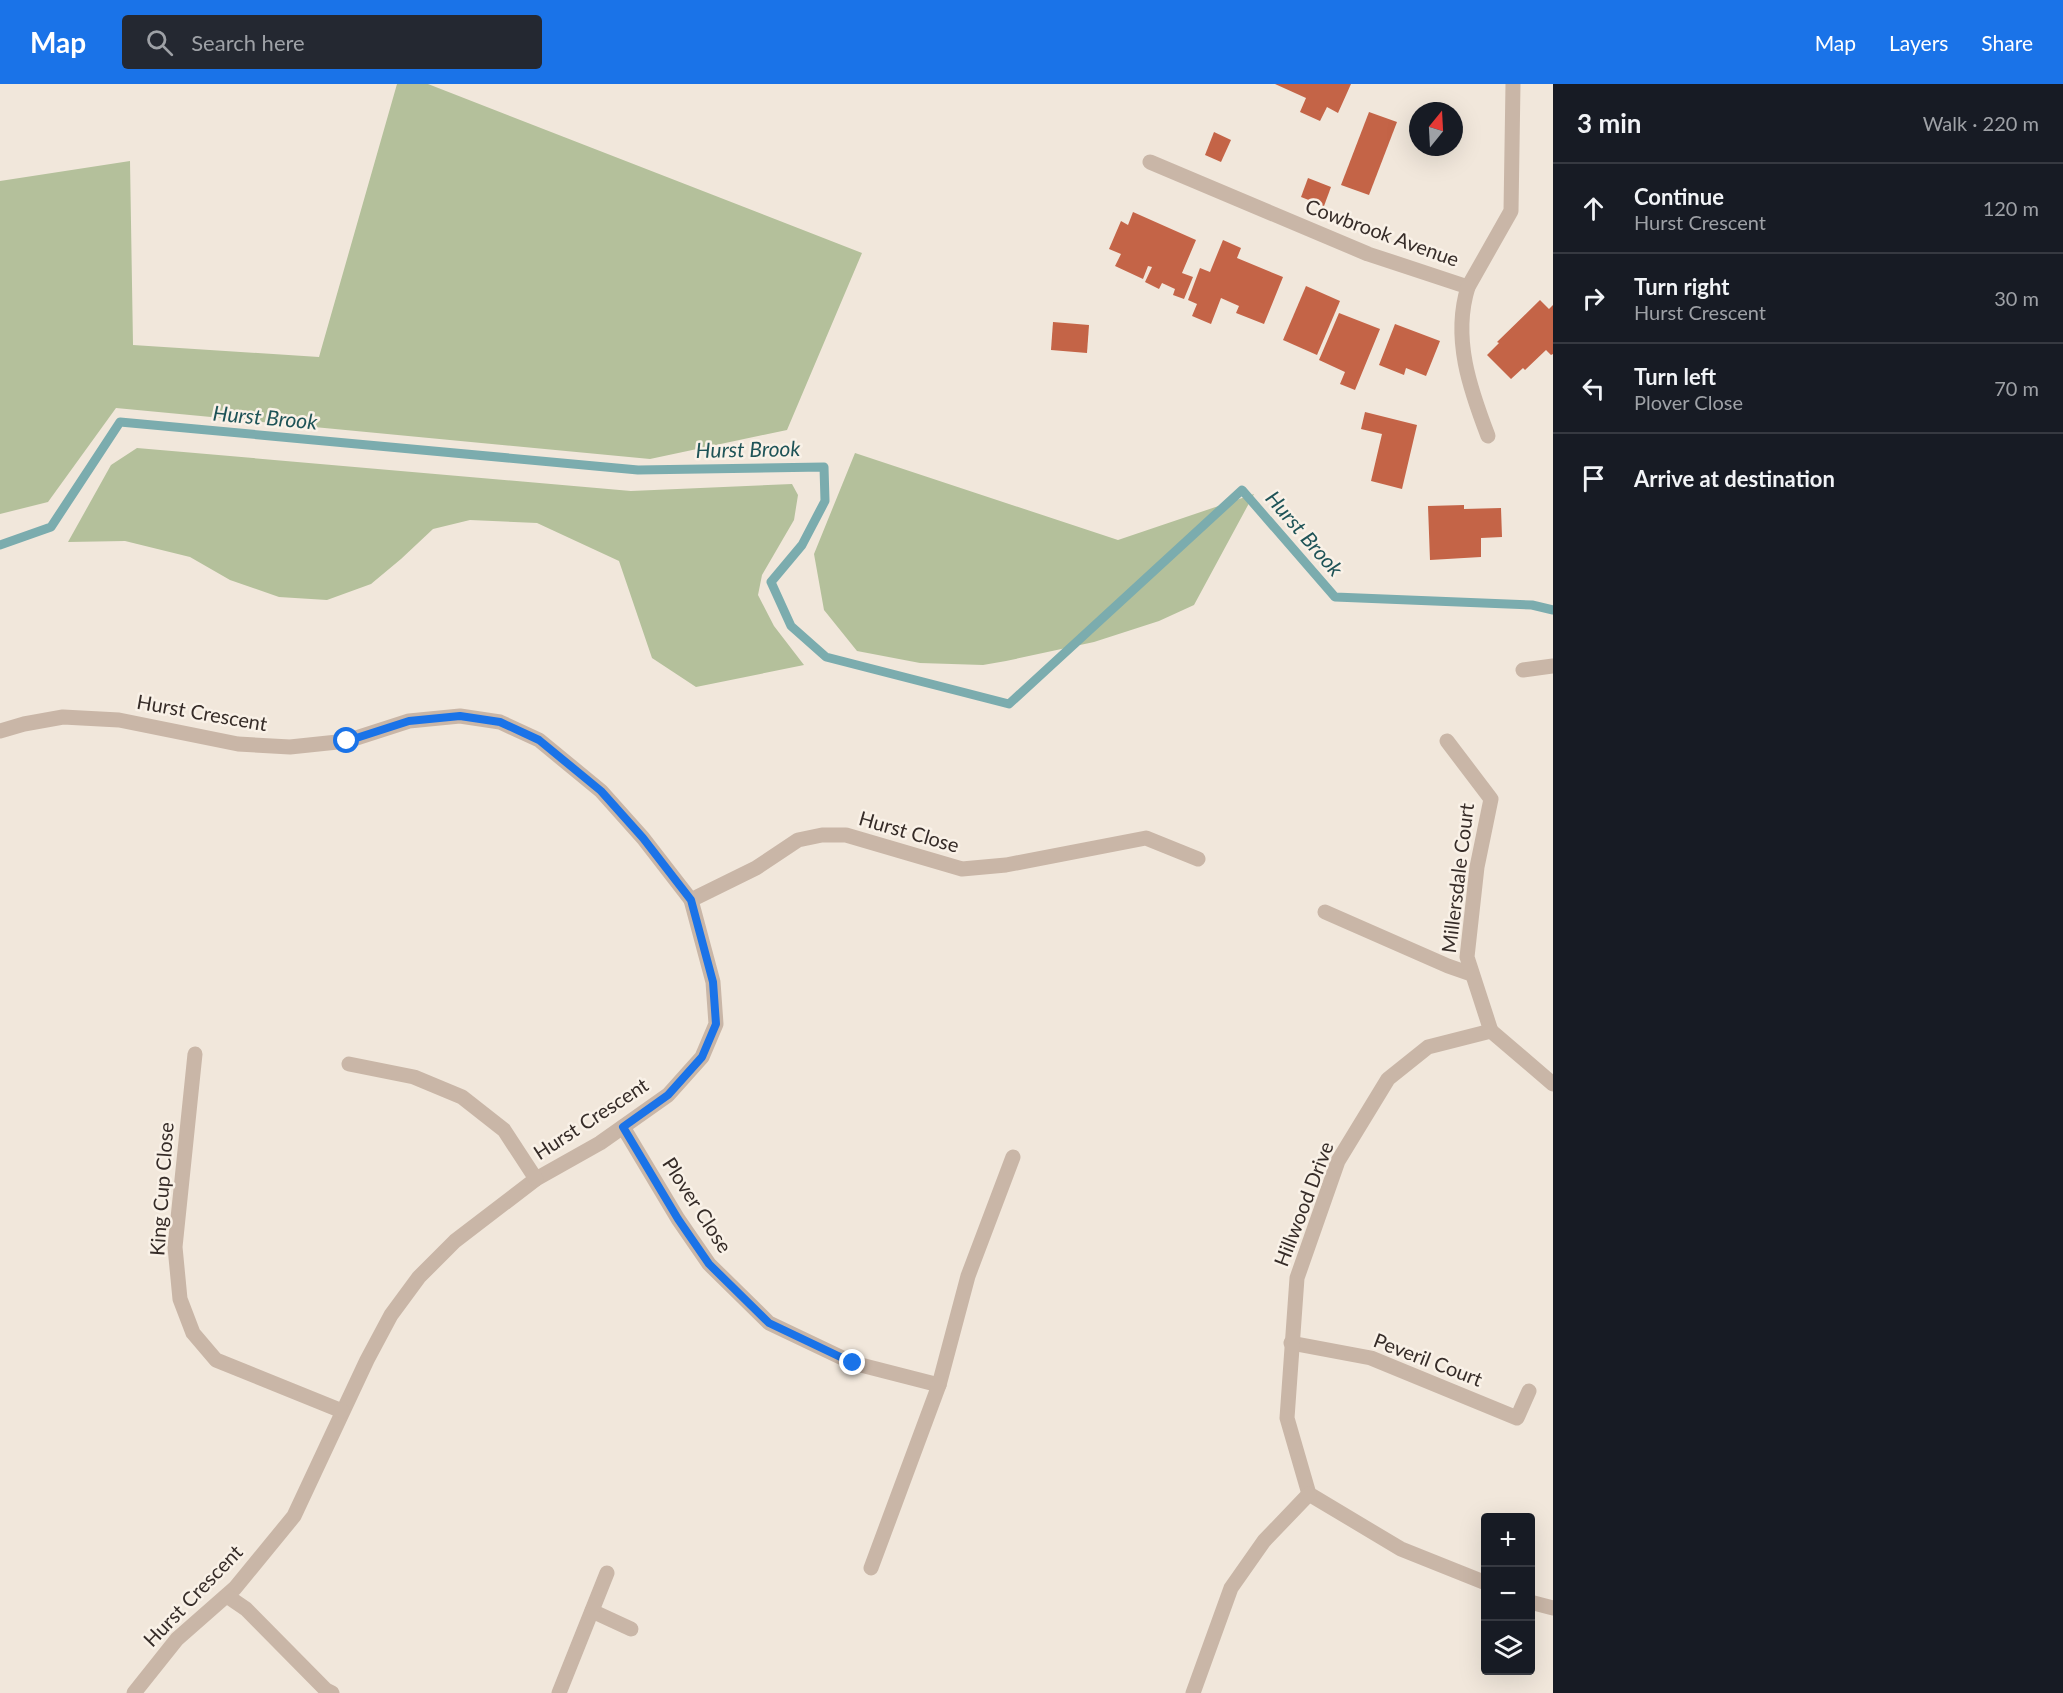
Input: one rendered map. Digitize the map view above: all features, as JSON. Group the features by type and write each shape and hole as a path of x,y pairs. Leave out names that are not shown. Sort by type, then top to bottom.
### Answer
{"street":[{"name":"Cowbrook Avenue","path":"1150,162 1368,254 1468,287 1511,211 1513,84"},
{"path":"1468,287 1462,305 1462,336 1466,368 1472,393 1488,436"},
{"path":"1523,670 1553,666"},
{"name":"Hurst Crescent","path":"0,731 63,717 119,720 238,744 290,747 347,741 409,721 460,716 500,722 539,740 601,791 643,838 691,900 713,982 716,1024 702,1057 668,1095 623,1127 536,1179 454,1241 419,1277 391,1315 342,1411 294,1516 227,1596 177,1640 134,1693"},
{"name":"Millersdale Court","path":"1447,741 1491,799 1475,878 1467,957 1491,1031"},
{"name":"Hurst Close","path":"691,900 756,868 798,840 822,835 846,835 962,869 1006,865 1146,838 1198,859"},
{"path":"1324,912 1471,974"},
{"path":"1491,1031 1553,1084"},
{"name":"Hillwood Drive","path":"1309,1494 1287,1418 1291,1343 1297,1278 1338,1161 1388,1079 1428,1047 1491,1031"},
{"name":"King Cup Close","path":"195,1054 175,1247 180,1299 193,1334 216,1360 342,1411"},
{"path":"349,1064 414,1077 462,1097 504,1130 536,1179"},
{"name":"Plover Close","path":"623,1127 678,1219 709,1264 769,1323 853,1363 939,1385"},
{"path":"871,1568 939,1385 968,1276 1013,1157"},
{"name":"Peveril Court","path":"1291,1343 1371,1358 1517,1418 1529,1390"},
{"path":"1193,1693 1231,1588 1264,1541 1309,1494 1401,1549 1481,1581"},
{"path":"559,1693 607,1573"},
{"path":"227,1596 246,1609 326,1690 332,1693"},
{"path":"1535,1603 1553,1608"},
{"path":"592,1611 631,1629"}],"green space":[{"path":"397,84 428,84 862,253 787,430 650,459 116,408 48,502 0,514 0,181 130,161 133,345 319,357"},
{"path":"137,448 631,491 792,484 798,495 794,520 762,575 758,595 774,626 804,665 696,687 652,658 619,561 537,523 470,520 433,529 371,584 327,600 279,597 230,580 190,557 125,541 68,542 111,465"},
{"path":"855,453 1118,540 1254,494 1194,605 1159,621 1094,642 1006,661 983,665 920,663 857,651 824,610 814,554"}],"building":[{"path":"1275,84 1351,84 1338,113 1327,107 1320,121 1300,112 1306,98"},
{"path":"1369,112 1397,122 1369,195 1341,185"},
{"path":"1214,132 1231,140 1221,162 1205,155"},
{"path":"1308,178 1331,187 1324,206 1301,197"},
{"path":"1133,212 1196,240 1182,273 1193,277 1184,299 1173,295 1175,289 1162,283 1159,289 1145,282 1152,267 1148,266 1143,279 1115,266 1121,254 1109,249 1121,221 1128,225"},
{"path":"1223,240 1241,248 1237,258 1283,277 1264,324 1236,313 1239,306 1221,298 1211,324 1192,316 1197,304 1188,300 1200,268 1210,272"},
{"path":"1306,286 1340,301 1317,355 1283,340"},
{"path":"1540,300 1549,309 1553,305 1553,354 1551,355 1546,350 1525,370 1523,368 1511,379 1487,355 1499,343 1497,342"},
{"path":"1339,313 1380,329 1355,390 1340,384 1345,372 1319,360"},
{"path":"1053,322 1089,325 1087,353 1051,350"},
{"path":"1395,324 1440,341 1426,376 1406,368 1404,375 1379,365"},
{"path":"1365,412 1417,425 1402,489 1371,481 1382,434 1361,429"},
{"path":"1464,505 1464,509 1501,508 1502,537 1481,538 1481,557 1430,560 1428,506"}],"waterway":[{"name":"Hurst Brook","path":"0,545 51,527 120,422 638,470 824,467 825,501 802,545 771,582 791,626 826,657 1009,704 1242,490 1335,597 1532,605 1553,610"}],"route":[{"path":"347,741 409,721 460,716 500,722 539,740 601,791 643,838 691,900 713,982 716,1024 702,1057 668,1095 623,1127 678,1219 709,1264 769,1323 853,1363"}]}
